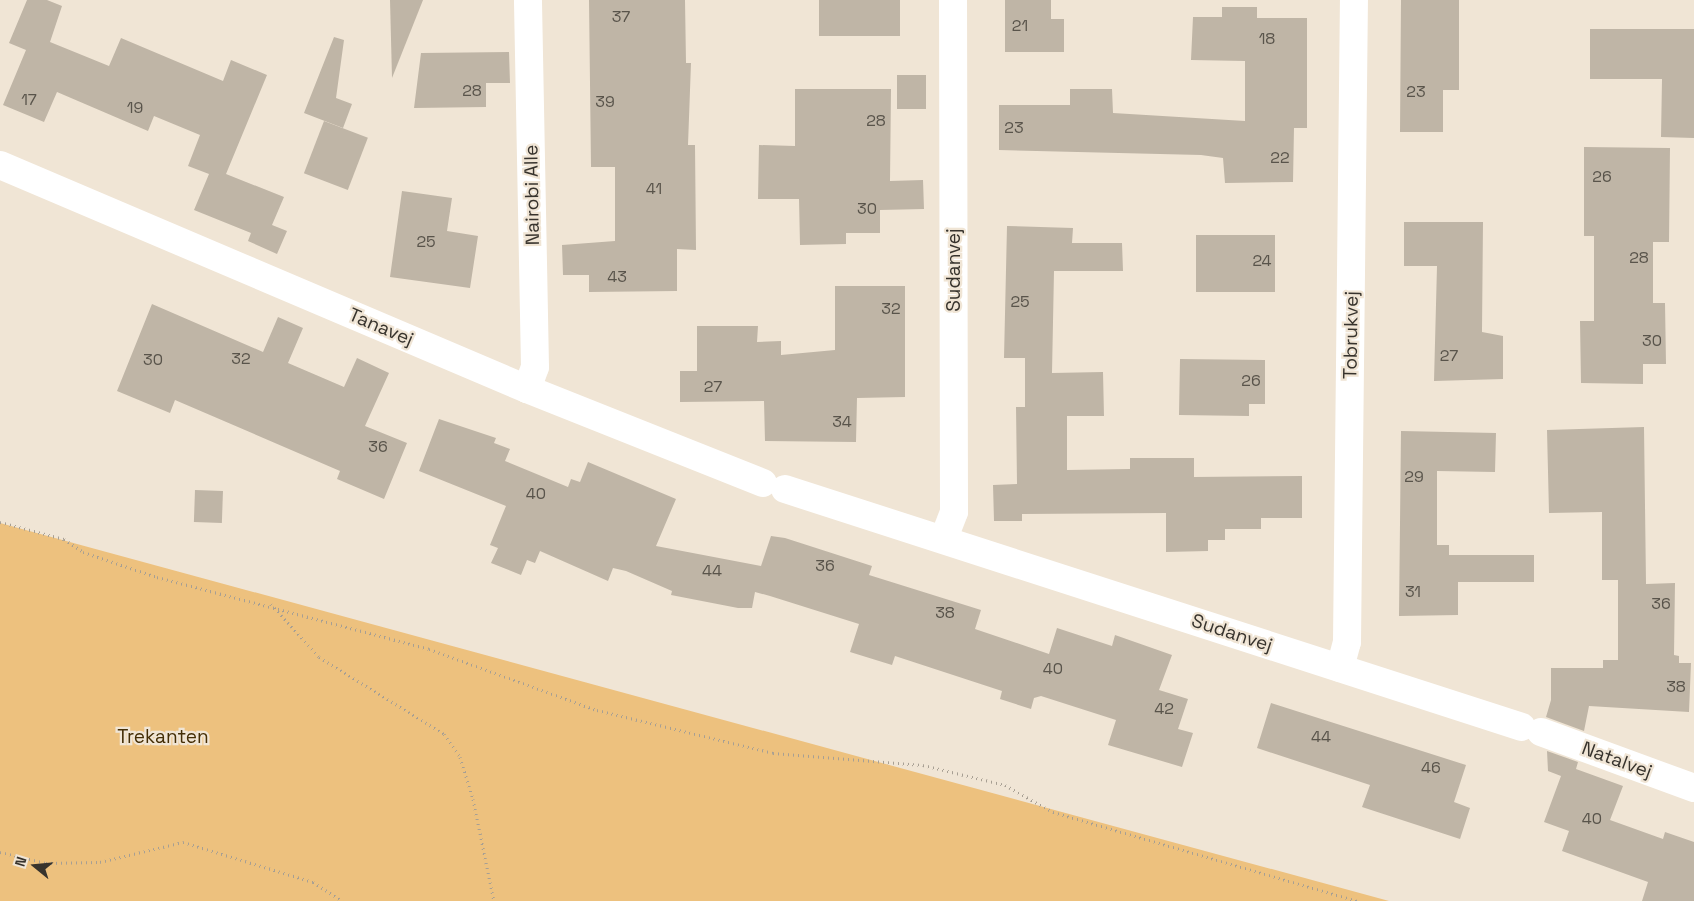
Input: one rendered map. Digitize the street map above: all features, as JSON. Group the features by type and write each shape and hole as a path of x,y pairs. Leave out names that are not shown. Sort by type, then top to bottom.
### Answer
{"street":[{"name":"Nairobi Alle","path":"527,389 535,367 528,0"},
{"name":"Sudanvej","path":"944,538 954,512 953,0"},
{"name":"Tobrukvej","path":"1340,668 1348,642 1354,0"},
{"name":"Tanavej","path":"0,165 527,389 774,486"},
{"name":"Sudanvej","path":"774,486 944,538 1531,729"},
{"name":"Natalvej","path":"1531,729 1694,788"}],"path":[{"path":"0,522 64,539 83,552 157,577 270,604 429,649 597,710 773,753 923,764 1005,785 1053,812 1358,901"},
{"path":"270,604 319,657 444,734 460,757 473,799 494,901"},
{"path":"0,852 46,863 100,862 183,842 313,882 342,901"}],"green space":[{"name":"Trekanten","path":"0,523 1389,901 0,901"}],"building":[{"path":"27,0 47,0 62,6 50,42 109,66 121,38 223,81 231,60 267,75 226,174 284,197 272,225 287,231 277,254 248,241 251,233 194,210 209,174 188,166 200,135 154,116 148,131 57,92 44,122 3,105 26,50 9,43"},
{"path":"390,0 423,0 392,78"},
{"path":"589,0 685,0 686,63 691,63 688,145 695,145 696,250 677,249 677,291 589,292 589,275 563,275 562,245 615,241 615,167 591,167"},
{"path":"819,0 900,0 900,36 819,36"},
{"path":"1005,0 1051,0 1051,19 1064,19 1064,52 1005,52"},
{"path":"1401,0 1459,0 1459,90 1443,90 1443,132 1400,132"},
{"path":"1222,7 1257,7 1257,18 1307,18 1307,128 1294,128 1293,182 1225,183 1223,158 1201,155 999,150 999,105 1070,105 1070,89 1112,89 1113,113 1245,121 1245,61 1191,60 1193,17 1222,17"},
{"path":"1590,29 1694,29 1694,138 1661,137 1662,79 1590,79"},
{"path":"334,37 344,40 336,98 352,104 343,128 304,113"},
{"path":"509,52 510,83 486,83 486,107 414,108 421,53"},
{"path":"897,75 926,75 926,109 897,109"},
{"path":"795,89 891,89 890,181 923,180 924,209 880,210 880,233 846,233 846,244 800,245 799,199 758,199 759,145 795,146"},
{"path":"324,121 368,138 348,190 304,173"},
{"path":"1584,147 1670,148 1669,242 1653,242 1653,303 1665,303 1666,364 1643,364 1643,384 1581,383 1580,321 1594,321 1594,236 1584,236"},
{"path":"402,191 452,198 447,231 478,236 470,288 390,277"},
{"path":"1404,222 1483,222 1482,332 1503,336 1503,379 1434,381 1437,266 1404,266"},
{"path":"1007,226 1073,228 1072,243 1122,243 1123,271 1054,271 1052,373 1103,372 1104,416 1067,416 1067,470 1130,469 1130,458 1194,458 1194,477 1302,476 1302,518 1261,518 1261,529 1225,529 1225,540 1208,540 1208,551 1166,552 1166,513 1022,514 1022,521 994,521 993,485 1017,484 1016,407 1025,407 1025,358 1004,358"},
{"path":"1196,235 1275,235 1275,292 1196,292"},
{"path":"835,286 905,286 905,397 857,398 856,442 765,441 764,401 680,402 680,371 697,371 697,326 758,326 757,342 781,341 781,355 835,350"},
{"path":"152,304 263,352 278,317 303,328 288,363 344,387 357,358 389,373 365,426 407,443 384,499 337,479 340,471 175,400 170,413 117,391"},
{"path":"1180,359 1265,360 1265,404 1249,404 1249,416 1179,415"},
{"path":"439,419 496,438 494,443 510,449 505,461 568,487 571,479 580,482 588,462 676,499 656,546 761,566 771,536 785,538 872,566 869,575 981,610 975,629 1049,654 1057,628 1112,646 1115,635 1172,655 1159,690 1188,699 1178,729 1193,733 1182,767 1108,745 1116,720 1041,696 1034,698 1031,709 1000,699 1002,691 895,656 892,665 850,652 859,624 770,596 755,592 752,608 738,608 671,595 672,591 626,571 613,568 608,581 540,551 535,563 527,560 521,575 491,563 498,548 490,545 506,506 419,471"},
{"path":"1644,427 1646,584 1675,583 1674,655 1679,656 1679,663 1691,663 1689,712 1589,706 1584,731 1546,717 1551,700 1551,668 1603,668 1603,660 1618,660 1618,580 1602,580 1602,512 1549,513 1547,430"},
{"path":"1401,431 1496,433 1495,472 1437,471 1437,545 1449,545 1449,555 1534,555 1534,582 1458,582 1458,615 1399,616"},
{"path":"195,490 223,491 222,523 194,522"},
{"path":"1271,703 1466,765 1454,802 1470,808 1460,839 1362,807 1370,785 1257,748"},
{"path":"1547,751 1578,762 1576,769 1623,786 1610,820 1663,839 1665,832 1694,842 1694,901 1642,901 1648,882 1562,851 1569,831 1544,822 1561,776 1548,771"}]}
